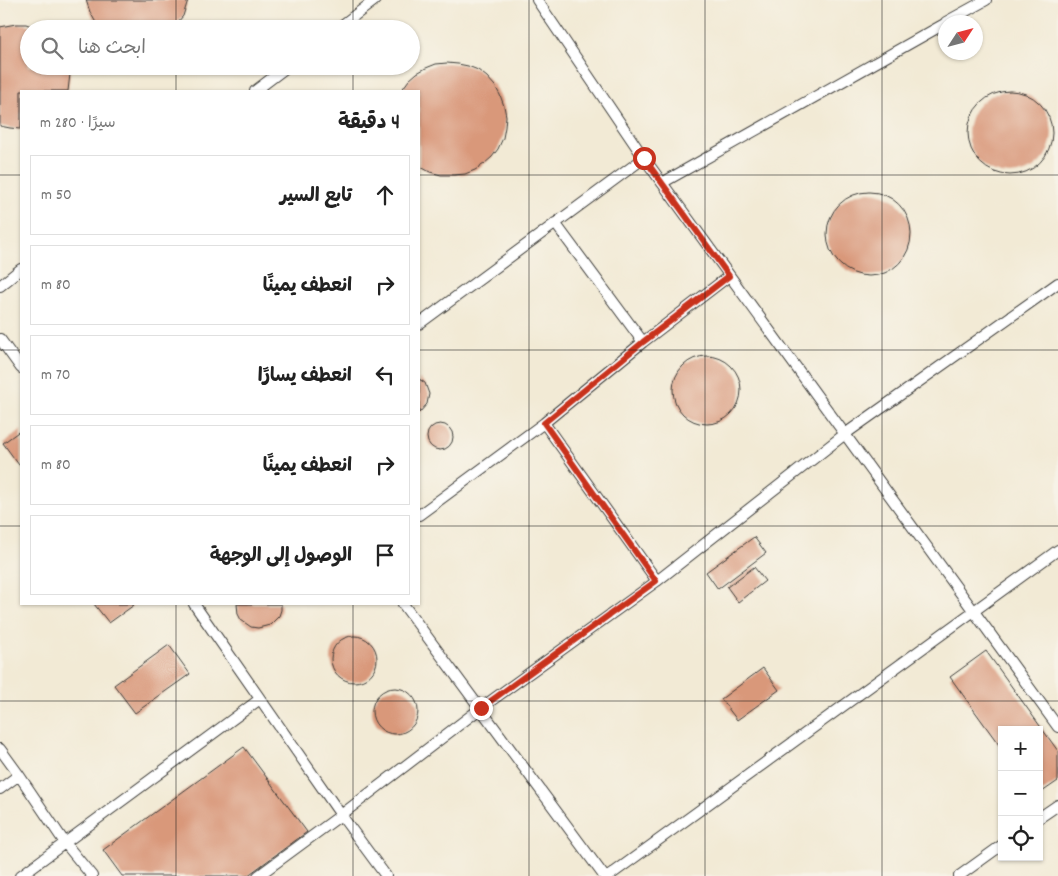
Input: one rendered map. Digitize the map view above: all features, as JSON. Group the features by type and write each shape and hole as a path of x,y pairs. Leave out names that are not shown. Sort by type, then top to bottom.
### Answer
{"lane":[{"path":"349,20 375,0"},
{"path":"537,0 644,158 1058,727"},
{"path":"960,15 986,0"},
{"path":"662,183 938,28"},
{"path":"256,90 276,75"},
{"path":"420,323 644,158"},
{"path":"555,224 643,342"},
{"path":"0,286 20,271"},
{"path":"420,513 544,423 643,342 729,276"},
{"path":"258,876 481,708 656,581 845,434 1058,284"},
{"path":"0,339 20,367"},
{"path":"544,423 656,581"},
{"path":"609,876 1058,550"},
{"path":"195,605 341,815 386,876"},
{"path":"404,605 604,876"},
{"path":"20,876 260,699"},
{"path":"0,749 20,775 65,843 92,876"},
{"path":"0,789 20,775"},
{"path":"1042,816 1058,805"},
{"path":"959,876 998,848"}],"building":[{"path":"86,0 188,0 183,16 180,20 94,20"},
{"path":"20,24 20,75 70,75 68,90 20,90 20,129 0,126 0,27"},
{"path":"436,64 458,64 478,70 495,86 504,106 506,116 505,127 498,149 484,164 465,174 441,175 420,167 420,90 402,90 415,75 420,75 420,71"},
{"path":"1010,91 1026,94 1040,103 1049,117 1052,133 1049,149 1040,163 1026,172 1010,175 994,172 980,163 971,149 968,133 971,117 980,103 994,94"},
{"path":"869,192 885,195 899,204 908,218 911,234 908,250 899,264 885,273 869,276 853,273 839,264 830,250 827,234 830,218 839,204 853,195"},
{"path":"700,356 714,356 726,361 736,371 741,383 741,397 736,409 726,419 714,424 700,424 688,419 678,409 673,397 673,383 678,371 688,361"},
{"path":"420,380 425,383 429,394 427,404 420,412"},
{"path":"440,424 449,428 453,437 449,446 440,450 431,446 427,437 431,428"},
{"path":"20,431 19,465 3,443"},
{"path":"754,537 766,553 718,589 706,572"},
{"path":"754,567 765,581 738,602 727,587"},
{"path":"95,605 134,605 109,623"},
{"path":"237,605 281,605 279,616 270,625 258,628 251,627 241,620"},
{"path":"350,636 358,636 367,640 373,646 377,659 373,672 367,678 358,682 350,682 341,678 335,672 331,663 331,655 335,646 341,640"},
{"path":"169,645 190,674 135,713 114,685"},
{"path":"986,651 1040,726 998,726 998,743 950,677"},
{"path":"763,668 779,690 737,720 721,699"},
{"path":"391,688 399,688 408,692 414,698 418,711 414,724 408,730 399,734 391,734 382,730 376,724 372,715 372,707 376,698 382,692"},
{"path":"1043,730 1058,751 1058,781 1043,791"},
{"path":"244,747 307,832 247,876 122,876 103,850"}],"route":[{"path":"481,708 656,581 544,423 643,342 729,276 644,158"}]}
